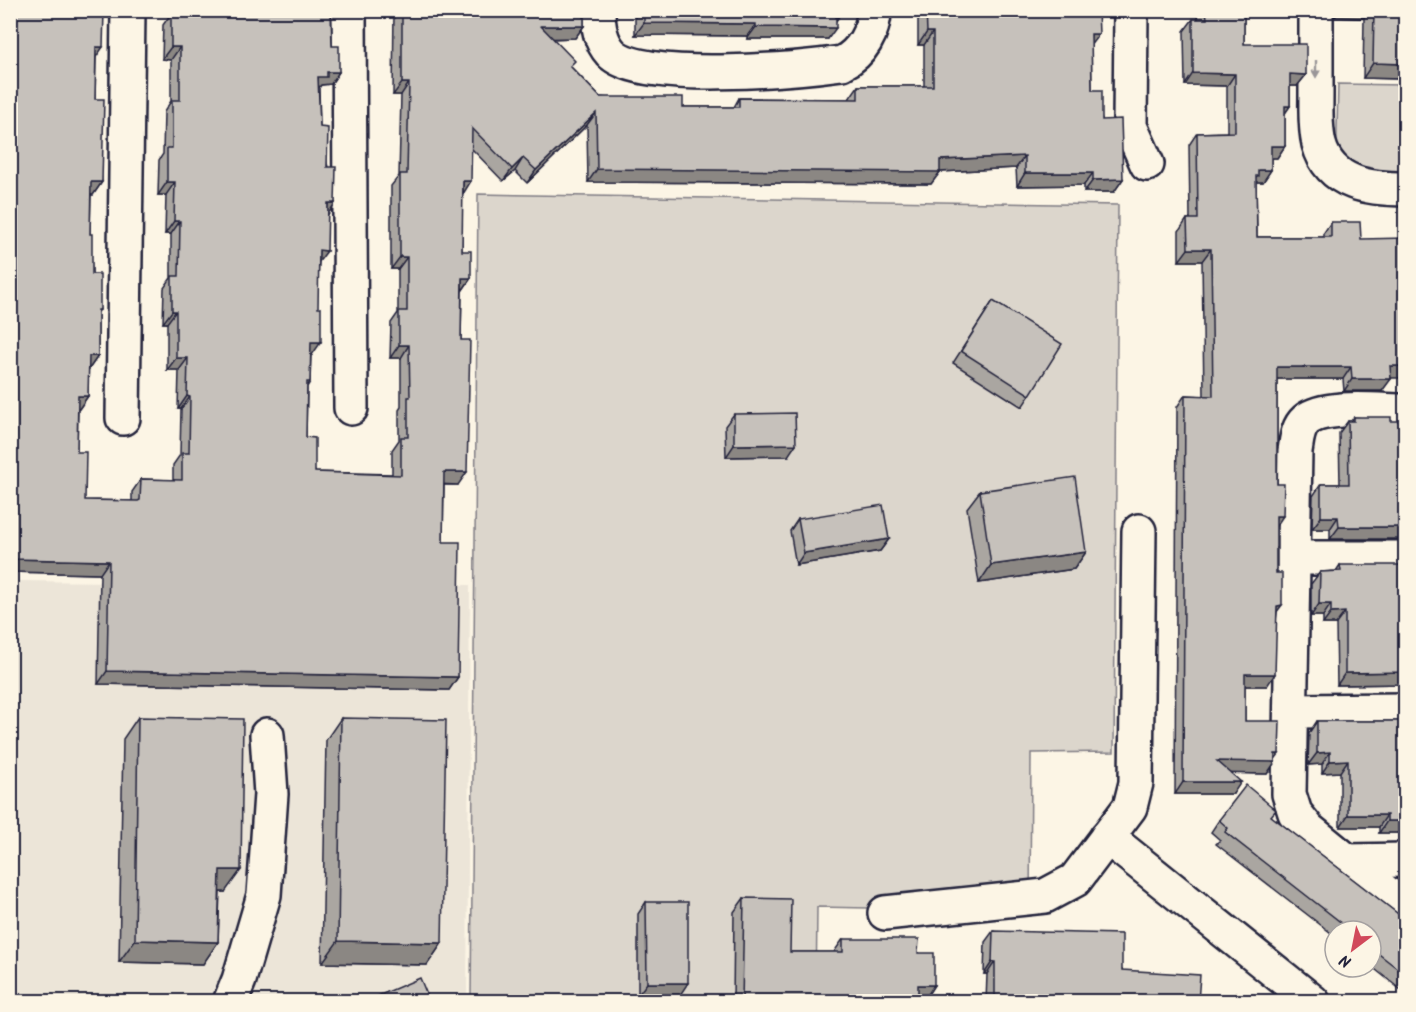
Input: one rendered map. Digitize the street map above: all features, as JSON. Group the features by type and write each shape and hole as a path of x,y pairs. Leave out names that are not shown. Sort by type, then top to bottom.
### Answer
{"street":[{"path":"123,418 128,10"},
{"path":"349,10 351,408"},
{"path":"598,10 601,38 612,54 631,65 655,70 749,72 823,66 847,61 867,39 874,19 874,10"},
{"path":"1131,10 1130,126 1147,164"},
{"path":"1316,10 1316,117 1319,145 1329,162 1341,175 1357,185 1377,189 1406,189"},
{"path":"1406,411 1338,411 1316,414 1305,421 1298,434 1295,451 1289,794 1294,813 1308,829 1406,909"},
{"path":"885,914 1045,896 1075,880 1130,807 1136,783 1139,531"},
{"path":"1294,558 1406,558"},
{"path":"1292,711 1406,710"},
{"path":"230,1002 240,980 264,895 271,794 267,735"},
{"path":"1107,837 1313,1002"},
{"path":"1346,861 1406,860"}],"shaded area":[{"path":"1338,84 1405,85 1405,179 1336,179"},
{"path":"478,194 1118,205 1114,752 1031,753 1030,911 817,907 816,1001 471,1002"},
{"path":"11,581 470,585 467,1001 11,1002"}],"building":[{"path":"10,10 104,11 103,47 96,47 95,99 104,99 102,182 91,182 90,234 92,234 92,274 100,274 98,356 89,356 88,396 78,396 77,452 86,452 85,500 138,501 140,500 141,479 182,480 182,453 189,453 188,358 176,358 176,311 172,311 172,276 179,276 180,221 174,221 175,182 167,182 167,148 172,148 172,100 180,100 180,47 171,47 171,12 178,13 178,10 331,10 332,46 339,46 339,72 327,72 327,77 318,77 320,127 328,128 327,167 336,167 335,203 328,203 327,251 319,250 318,308 321,308 321,342 311,342 310,382 307,382 306,437 315,438 315,472 401,475 401,437 408,437 408,397 410,397 409,345 399,345 399,311 407,311 407,257 400,257 400,174 407,174 409,83 402,83 402,10 584,10 584,26 541,26 575,61 570,66 600,97 683,97 683,107 739,107 739,98 858,99 858,86 933,86 933,32 927,32 926,10 1098,10 1099,34 1091,34 1092,90 1102,90 1102,120 1121,119 1123,179 1093,180 1093,173 1025,173 1025,156 940,160 940,172 597,169 596,113 536,170 523,158 512,169 472,128 471,181 463,181 462,251 471,251 471,278 462,278 461,340 470,340 467,472 444,472 443,542 460,542 458,677 107,671 109,561 10,559"},
{"path":"644,10 836,10 836,28 756,27 756,24 644,23"},
{"path":"1206,10 1244,10 1244,44 1306,44 1306,75 1290,74 1290,106 1285,106 1285,146 1271,146 1271,170 1258,170 1258,176 1256,176 1257,237 1331,237 1331,222 1360,222 1361,239 1406,238 1406,366 1390,366 1391,379 1352,379 1351,367 1277,367 1277,484 1284,484 1283,516 1276,516 1276,573 1282,573 1282,605 1277,606 1275,674 1245,674 1245,721 1280,721 1279,754 1275,754 1275,762 1217,761 1241,782 1183,782 1185,395 1213,396 1211,249 1188,249 1187,219 1198,219 1197,133 1235,132 1235,74 1193,73 1193,19 1207,19"},
{"path":"1374,10 1406,10 1406,64 1373,63"},
{"path":"993,301 1062,344 1030,395 961,351"},
{"path":"795,413 796,444 734,445 734,414"},
{"path":"1354,417 1391,417 1391,421 1406,421 1406,527 1339,527 1338,517 1321,517 1321,484 1349,484 1348,421 1354,421"},
{"path":"1075,477 1086,552 991,565 980,491"},
{"path":"883,505 889,539 804,553 798,519"},
{"path":"1340,565 1406,565 1406,672 1345,673 1345,612 1331,613 1331,604 1319,604 1320,572 1341,571"},
{"path":"138,717 243,719 241,870 220,870 218,942 135,940"},
{"path":"341,718 446,720 442,943 338,941"},
{"path":"1317,721 1406,721 1406,821 1387,821 1387,815 1348,815 1348,760 1330,761 1330,752 1317,753"},
{"path":"1246,785 1276,810 1271,816 1406,920 1406,975 1383,957 1383,919 1337,919 1225,832 1228,828 1219,820"},
{"path":"744,898 791,899 790,952 843,952 843,939 919,939 918,953 934,953 934,985 918,985 918,997 905,997 905,1002 742,1002"},
{"path":"646,902 688,902 688,983 647,983"},
{"path":"993,931 1122,934 1122,970 1200,975 1198,1002 998,1002 998,996 995,996 995,962 992,962"},
{"path":"420,978 430,1002 364,1002"},
{"path":"1236,993 1247,1002 1229,1002"}]}
